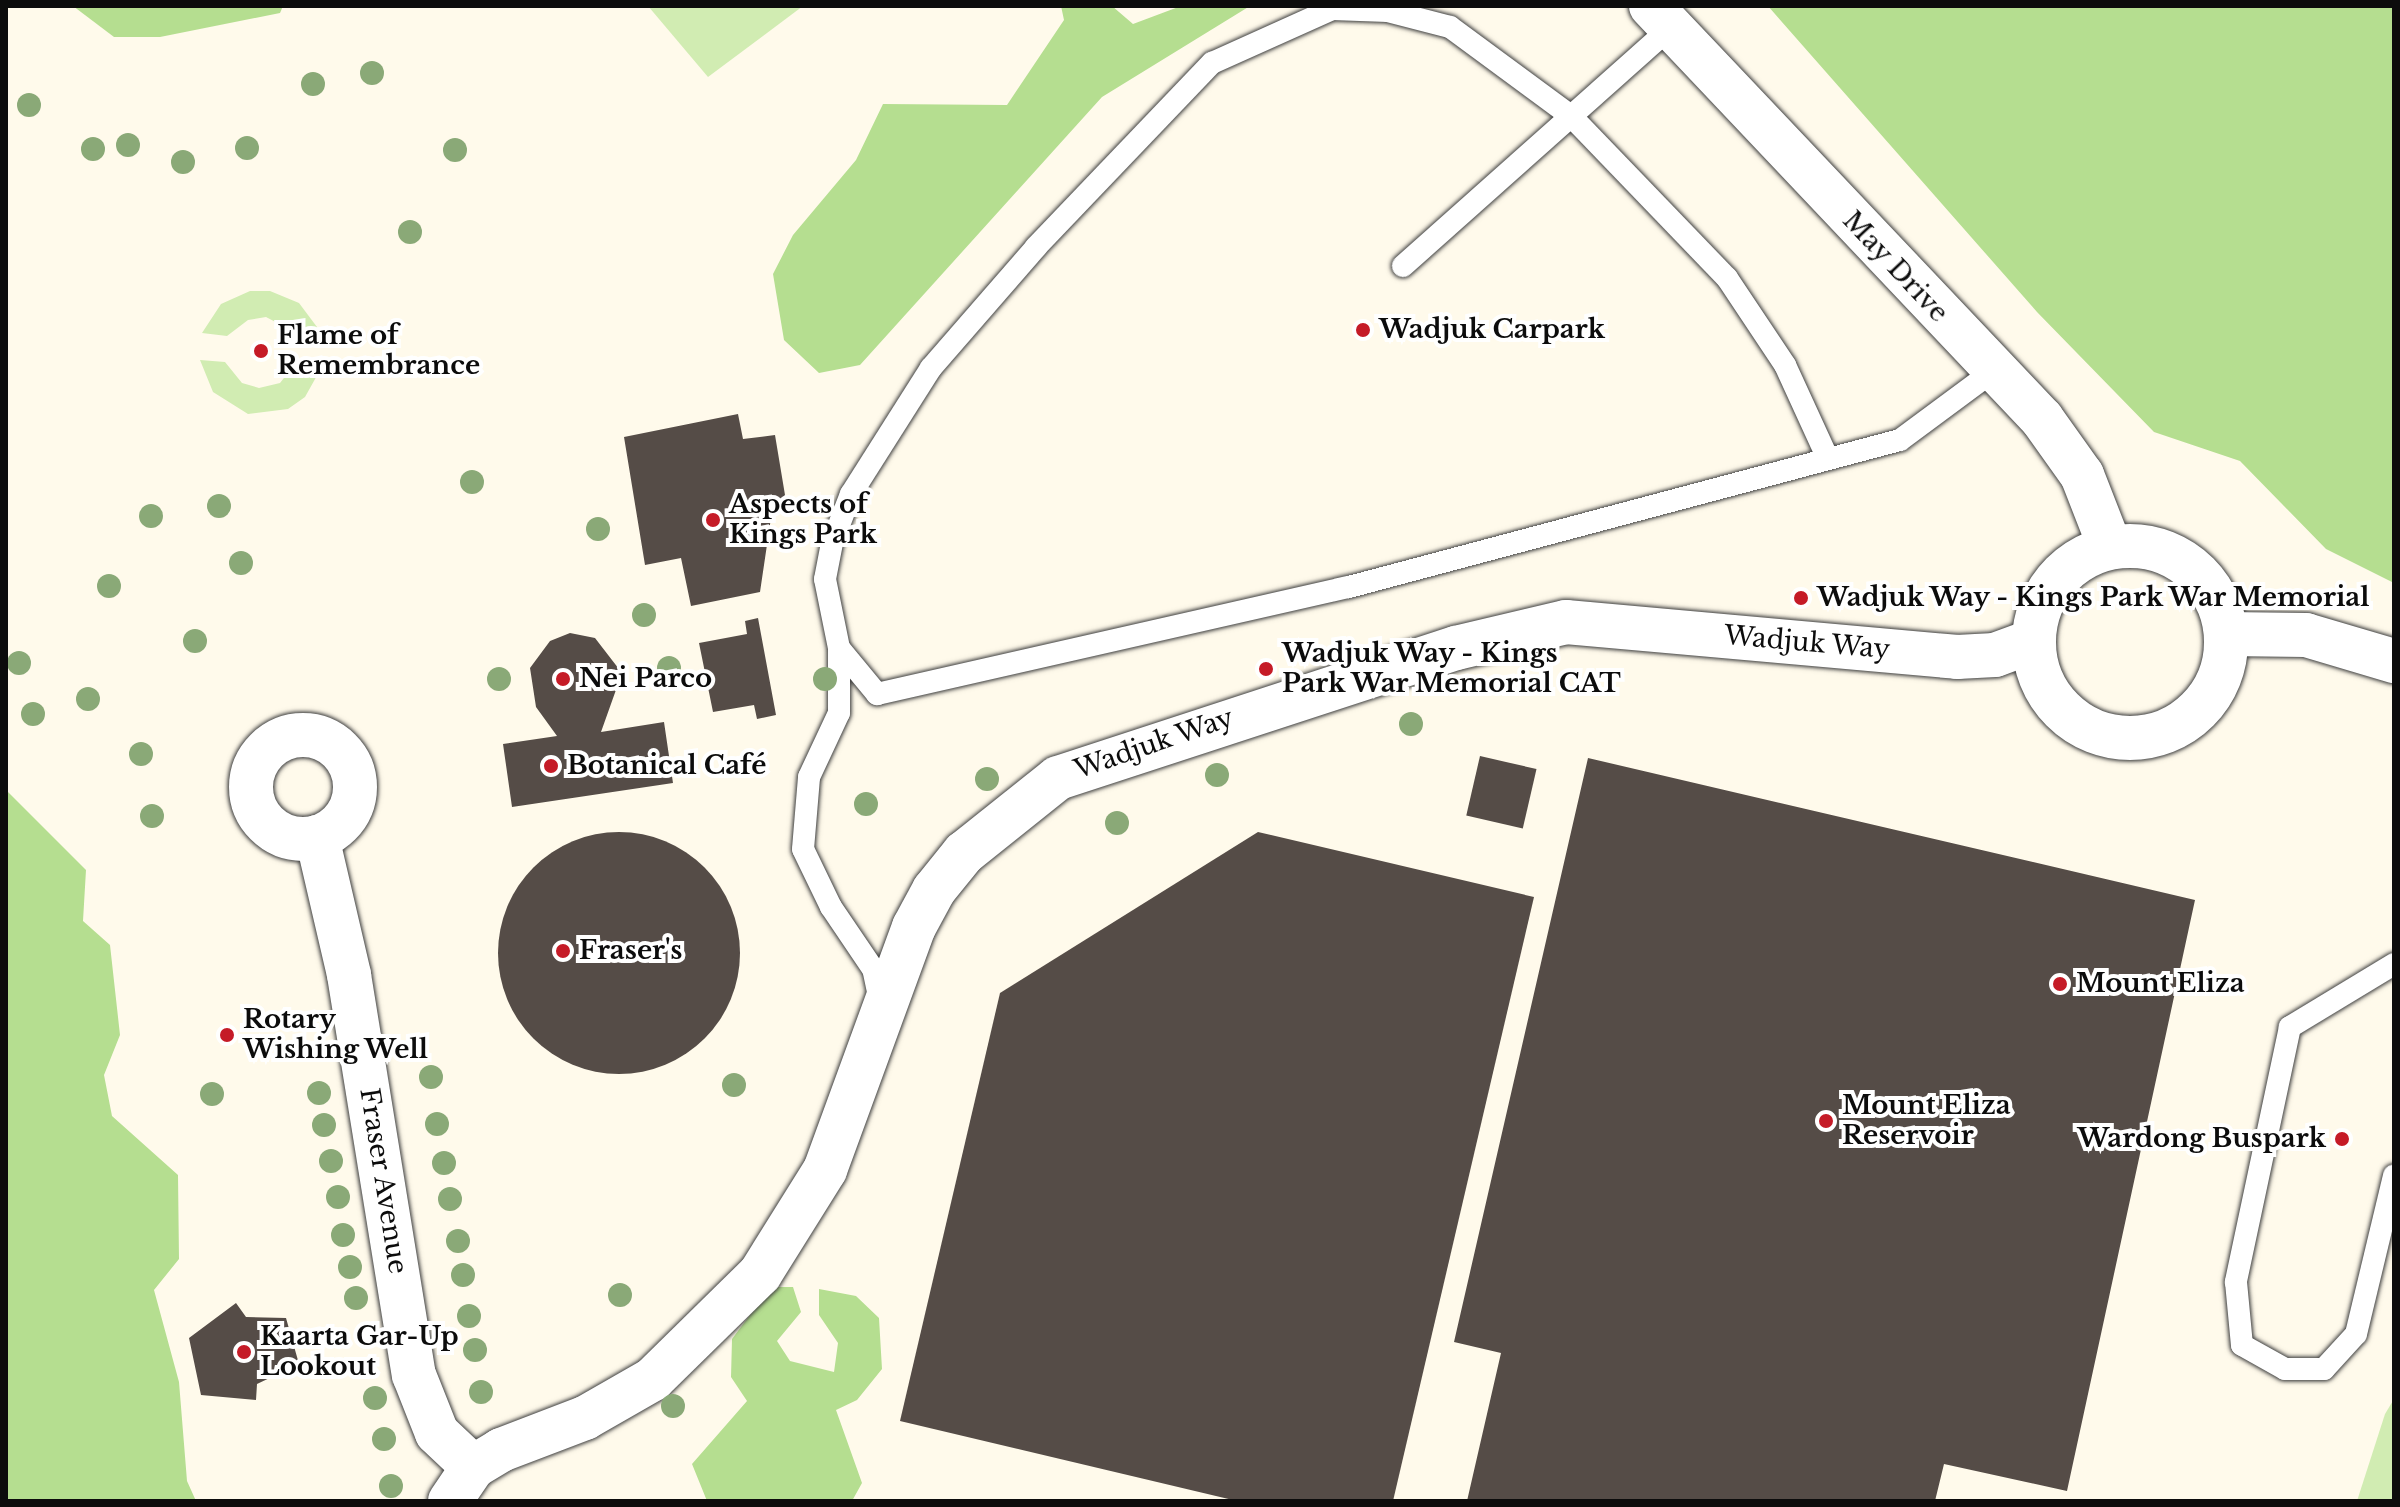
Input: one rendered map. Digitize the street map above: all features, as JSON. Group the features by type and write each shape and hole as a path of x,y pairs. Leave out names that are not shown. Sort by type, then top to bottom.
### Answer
{"street":[{"name":"May Drive","path":"1661,17 1992,372 2042,419 2082,475 2110,547"},
{"path":"2142,546 2174,556 2200,575 2218,602 2226,634 2223,668 2207,699 2182,723 2151,736 2116,737 2083,727 2056,705 2038,675 2033,641 2038,609 2054,581 2079,559 2110,547 2142,546"},
{"name":"Wadjuk Way","path":"461,1484 653,1379 760,1274 825,1170 884,1016 914,927 964,853 1058,778 1123,752 1471,643 1566,622 1957,657 1995,655 2033,641"},
{"path":"2226,634 2306,635 2394,661"},
{"name":"Fraser Avenue","path":"317,837 349,975 414,1375 461,1484"}],"lane":[{"path":"884,1016 873,969 831,907 803,849 809,777 839,713 839,648 825,579 832,543 851,494 931,368 1036,247 1212,63 1332,9 1388,11 1450,27 1572,117 1748,305 1785,365 1828,459"},
{"path":"1403,266 1572,117 1661,17"},
{"path":"839,648 877,694 1349,587 1900,440 1992,372"},
{"path":"2394,964 2290,1027 2236,1282 2242,1345 2285,1369 2324,1369 2356,1334 2394,1176"}],"green space":[{"path":"73,6 283,6 280,13 160,37 114,37"},
{"path":"648,6 803,6 708,77"},
{"path":"1061,6 1112,6 1133,24 1181,6 1250,6 1102,97 860,365 819,373 784,340 773,274 793,235 856,160 883,104 1007,105 1064,20"},
{"path":"1768,6 2394,6 2394,583 2326,549 2240,461 2154,432 2037,312"},
{"path":"250,291 270,291 299,303 317,327 321,345 293,343 285,327 266,317 248,320 227,336 202,333 221,304"},
{"path":"200,360 225,362 242,383 259,388 280,383 291,369 319,372 305,397 288,409 248,414 213,392"},
{"path":"6,790 86,870 83,921 110,945 120,1035 104,1075 112,1116 178,1175 179,1259 154,1290 179,1382 187,1481 196,1501 6,1501"},
{"path":"771,1287 793,1287 801,1312 777,1341 790,1361 834,1372 838,1343 819,1315 819,1289 856,1296 879,1318 882,1369 857,1400 836,1410 862,1483 852,1501 707,1501 692,1464 747,1401 731,1377 732,1339"},
{"path":"2394,1399 2394,1501 2357,1501 2385,1414"}],"building":[{"path":"738,414 743,439 775,435 785,495 772,511 760,592 691,606 681,558 645,565 624,437"},
{"path":"758,618 776,715 757,719 754,705 713,712 699,643 747,634 745,621"},
{"path":"570,633 595,638 622,673 601,732 664,722 673,783 512,807 503,744 557,736 536,707 530,668 550,641"},
{"path":"1480,756 1537,769 1523,828 1466,815"},
{"name":"Mount Eliza Reservoir","path":"1588,758 2195,900 2067,1491 1944,1464 1935,1501 1467,1501 1501,1353 1454,1342"},
{"path":"619,832 665,841 704,868 731,907 740,953 731,999 704,1038 665,1065 619,1074 573,1065 534,1038 507,999 498,953 507,907 534,868 573,841"},
{"path":"1258,832 1534,897 1393,1501 1237,1501 900,1421 1000,993"},
{"name":"Kaarta Gar-Up Lookout","path":"236,1303 246,1317 286,1318 299,1364 257,1384 256,1400 201,1395 189,1338"}],"place":[{"name":"Wadjuk Carpark","path":"1363,330"},
{"name":"Flame of Remembrance","path":"261,351"},
{"name":"Aspects of Kings Park","path":"713,520"},
{"name":"Wadjuk Way - Kings Park War Memorial","path":"1801,598"},
{"name":"Wadjuk Way - Kings Park War Memorial CAT","path":"1266,669"},
{"name":"Nei Parco","path":"563,679"},
{"name":"Botanical Café","path":"551,766"},
{"name":"Fraser's","path":"563,951"},
{"name":"Mount Eliza","path":"2060,984"},
{"name":"Rotary Wishing Well","path":"227,1035"},
{"name":"Mount Eliza Reservoir","path":"1826,1121"},
{"name":"Wardong Buspark","path":"2342,1139"},
{"name":"Kaarta Gar-Up Lookout","path":"244,1352"}]}
